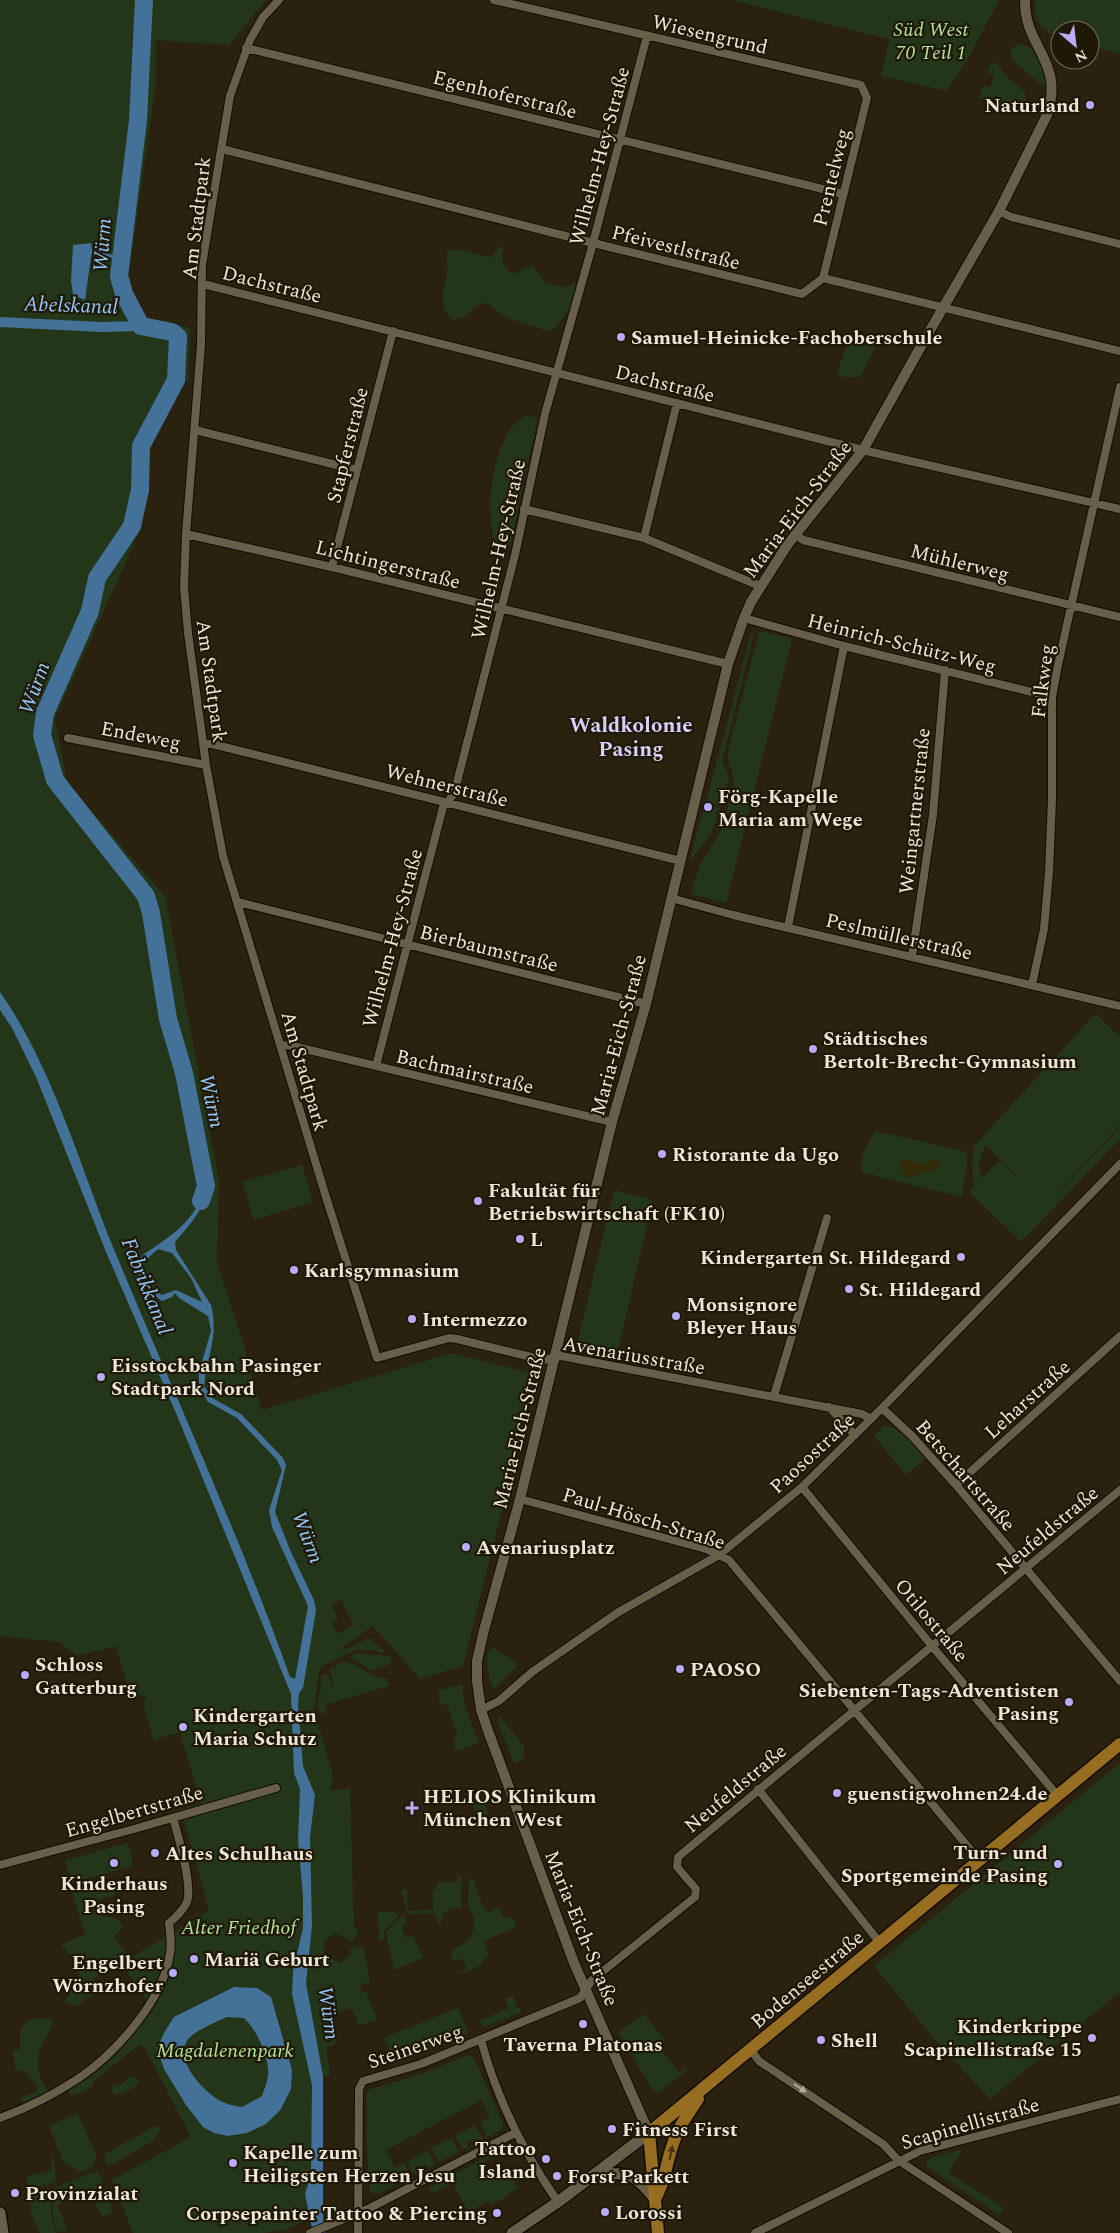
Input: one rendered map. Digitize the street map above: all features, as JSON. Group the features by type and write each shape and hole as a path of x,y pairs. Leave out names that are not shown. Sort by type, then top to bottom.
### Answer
{"main road":[{"name":"Bodenseestraße","path":"512,2233 558,2202 649,2134 1120,1744"},
{"path":"655,2199 663,2184 671,2150 680,2128 706,2088"},
{"path":"649,2134 658,2233"},
{"path":"597,2173 632,2176 640,2180 655,2199"},
{"path":"0,2213 4,2233"}],"street":[{"name":"Am Stadtpark","path":"279,0 263,17 246,48 230,96 202,265 202,345 186,534 185,596 206,765 219,838 326,1197 377,1358"},
{"name":"Wiesengrund","path":"494,0 861,85"},
{"name":"Maria-Eich-Straße","path":"649,2134 574,1963 481,1710 477,1673 480,1648 520,1499 612,1122 646,1004 728,664 744,618 760,586 795,534 864,450 943,307 1000,212 1047,115 1052,100 1053,85 1049,67 1033,38 1026,16 1025,0"},
{"name":"Wilhelm-Hey-Straße","path":"376,1066 443,806 454,794 501,609 545,414 593,243 647,36"},
{"name":"Egenhoferstraße","path":"246,48 843,194"},
{"name":"Prentelweg","path":"823,278 867,98 861,85"},
{"name":"Pfeivestlstraße","path":"222,149 802,294 823,278"},
{"path":"1000,212 1011,217 1120,244"},
{"path":"823,278 1120,351"},
{"name":"Dachstraße","path":"203,284 864,450 1120,509"},
{"name":"Stapferstraße","path":"332,567 393,331"},
{"name":"Falkweg","path":"1032,984 1044,929 1049,872 1052,799 1052,697 1120,387"},
{"path":"644,538 677,403"},
{"path":"195,430 357,470"},
{"path":"524,509 644,538 760,586"},
{"name":"Lichtingerstraße","path":"186,534 332,567 728,664"},
{"name":"Mühlerweg","path":"795,534 803,540 1120,617"},
{"name":"Heinrich-Schütz-Weg","path":"744,618 844,646 1052,697"},
{"path":"788,927 844,646"},
{"name":"Weingartnerstraße","path":"912,956 933,816 944,670"},
{"name":"Endeweg","path":"68,738 206,765"},
{"name":"Wehnerstraße","path":"204,744 212,744 681,861"},
{"name":"Peslmüllerstraße","path":"671,898 1120,1006"},
{"name":"Bierbaumstraße","path":"238,902 646,1004"},
{"name":"Bachmairstraße","path":"282,1046 288,1045 612,1122"},
{"name":"Paosostraße","path":"481,1710 499,1701 532,1672 617,1613 720,1555 802,1486 882,1408 1120,1164"},
{"path":"774,1396 827,1218"},
{"name":"Leharstraße","path":"956,1485 1120,1336"},
{"name":"Avenariusstraße","path":"377,1358 450,1338 544,1360 554,1356 774,1396 862,1414 871,1419"},
{"path":"829,1407 855,1435"},
{"name":"Betschartstraße","path":"882,1408 912,1436 956,1485 1120,1681"},
{"name":"Otilostraße","path":"802,1486 932,1646 1058,1796"},
{"name":"Neufeldstraße","path":"586,1988 592,1980 695,1897 696,1889 677,1866 678,1857 1120,1490"},
{"name":"Paul-Hösch-Straße","path":"520,1499 706,1549 729,1560 980,1860"},
{"name":"Engelbertstraße","path":"0,1865 276,1788"},
{"path":"758,1789 880,1943"},
{"path":"0,2118 20,2110 79,2078 128,2033 150,2004 170,1956 172,1941 169,1923 180,1913 187,1901 185,1865 173,1818"},
{"name":"Steinerweg","path":"358,2233 359,2089 363,2081 421,2064 481,2040 580,1998 586,1988"},
{"path":"481,2040 489,2071 515,2133 558,2202"},
{"path":"751,2050 759,2061 883,2144 898,2160 1005,2232"},
{"name":"Scapinellistraße","path":"755,2233 898,2160 920,2151 1120,2099"},
{"path":"312,2233 358,2214 515,2133"}],"green space":[{"path":"0,0 266,0 229,45 156,40 156,83 129,273 135,308 146,317 190,328 188,380 143,426 142,526 55,718 67,783 165,896 219,1180 217,1263 246,1352 262,1410 452,1353 536,1374 463,1666 420,1679 373,1626 341,1648 343,1650 370,1638 386,1653 369,1650 355,1651 321,1667 319,1671 314,1710 333,1775 330,1790 350,1789 354,1928 357,1928 357,1935 350,1943 349,1939 335,1933 324,1941 325,1956 340,1963 351,1954 350,1948 363,1946 370,1981 367,1984 362,1983 359,1990 366,1992 377,2019 359,2026 352,2008 332,2014 337,2044 326,2047 330,2075 323,2076 323,2214 283,2230 264,2233 133,2233 112,2180 191,2137 146,2050 140,2044 94,2081 91,2088 71,2096 67,2089 94,2074 118,2053 157,2003 145,1998 121,1963 209,1911 181,1809 201,1803 180,1732 154,1740 143,1704 147,1697 129,1690 116,1646 77,1656 59,1642 0,1636","holes":["341,1600 354,1625 337,1634 332,1623 338,1619 331,1605"]},
{"name":"Süd West 70 Teil 1","path":"732,0 999,0 970,55 947,91 881,76 889,39"},
{"path":"1035,0 1120,0 1120,54 1100,49 1100,20 1050,20 1050,33 1038,23"},
{"path":"1023,44 1033,51 1040,61 1045,73 1046,86 1044,87 1012,60 1011,50 1016,45"},
{"path":"996,62 1005,75 1025,92 1026,99 1030,104 1028,109 979,98 982,87 985,85 988,88 991,86 994,77 987,71 990,65"},
{"path":"499,247 503,247 502,261 511,274 533,266 546,283 563,287 574,284 575,296 573,302 554,329 549,331 502,315 487,303 477,306 459,319 454,320 448,315 443,304 447,252 456,249 492,257"},
{"path":"869,338 877,345 860,377 842,377 837,372 847,345 850,341 854,344 859,339"},
{"path":"526,415 536,418 537,422 510,546 504,548 494,539 491,525 491,490 494,472 505,438 514,424"},
{"path":"759,632 792,639 726,903 691,894 700,864 721,831 734,784 728,751"},
{"path":"751,633 754,634 722,761 729,776 721,806 706,802"},
{"path":"712,806 720,808 711,834 689,862 704,808 710,810"},
{"path":"1096,1013 1103,1020 1083,1040 1103,1021 1120,1037 1120,1125 1048,1201 1120,1128 1120,1139 1021,1242 969,1192 975,1185 972,1165 975,1145","holes":["985,1145 1018,1178 999,1161 981,1179 979,1162"]},
{"path":"875,1131 963,1151 968,1155 962,1197 861,1172 862,1155"},
{"path":"302,1165 313,1202 254,1220 242,1182"},
{"path":"614,1190 653,1200 616,1358 576,1349"},
{"path":"885,1425 899,1430 926,1458 906,1475 874,1436"},
{"path":"494,1648 517,1662 518,1665 494,1690 487,1662 488,1652"},
{"path":"355,1653 389,1656 394,1661 371,1671 351,1658"},
{"path":"346,1661 381,1679 387,1678 389,1686 327,1704 322,1687 327,1706 325,1707 326,1712 321,1714 318,1705 322,1674 327,1674 333,1687 335,1687 329,1669"},
{"path":"462,1684 465,1706 479,1743 456,1751 453,1739 458,1737 447,1704 441,1705 437,1691"},
{"path":"499,1716 524,1746 524,1758 514,1764 497,1720"},
{"name":"Turn- und Sportgemeinde Pasing","path":"1120,1763 1120,1992 990,2099 935,2040 874,1966"},
{"path":"483,1799 491,1823 480,1826 473,1805 475,1801"},
{"path":"128,1843 133,1866 72,1883 65,1860"},
{"path":"457,1876 461,1876 461,1908 452,1908 443,1913 440,1927 434,1913 408,1914 401,1891 407,1889 408,1911 433,1910 433,1890 437,1889 437,1882 457,1882"},
{"path":"473,1878 480,1900 488,1913 498,1907 505,1919 512,1916 517,1927 484,1941 488,1956 483,1959 482,1965 459,1975 458,1973 467,1969 462,1958 454,1962 450,1953 468,1940 474,1929 474,1918 468,1906 469,1879"},
{"path":"115,1881 117,1891 113,1897 103,1897 98,1902 99,1909 104,1916 115,1918 120,1922 123,1927 114,1936 127,1954 117,1967 93,1978 95,1994 76,2006 69,2005 65,2001 79,1976 70,1955 61,1945 85,1934 72,1892"},
{"path":"378,1912 396,1912 398,1917 384,1931 384,1940 379,1941"},
{"path":"404,1916 407,1924 401,1926 406,1938 413,1935 423,1958 394,1970 386,1933 399,1918"},
{"path":"513,1996 517,2008 520,2008 522,2012 484,2027 479,2021 509,2008 505,1999"},
{"path":"458,2008 468,2033 396,2062 384,2038"},
{"path":"644,2014 665,2041 658,2046 679,2072 686,2068 688,2069 658,2093 653,2091 618,2032"},
{"path":"34,2019 50,2019 53,2024 38,2057 39,2072 48,2090 45,2095 23,2104 21,2097 35,2092 38,2088 25,2071 19,2071 15,2068 13,2051 18,2050 21,2046 20,2033 24,2025"},
{"path":"468,2055 474,2058 503,2124 501,2130 487,2137 480,2122 490,2117 481,2100 386,2150 395,2168 404,2163 411,2177 378,2194 370,2192 367,2151 367,2093 369,2090 420,2074"},
{"path":"130,2077 136,2077 140,2083 123,2094 114,2095 110,2086 116,2084 120,2086"},
{"path":"77,2113 96,2154 92,2166 80,2172 63,2162 49,2126"},
{"path":"157,2125 160,2130 153,2141 108,2167 103,2155"},
{"path":"475,2125 483,2139 477,2142 474,2138 466,2142 468,2147 463,2150 455,2136"},
{"path":"928,2134 931,2143 903,2151 899,2142"},
{"path":"451,2138 459,2152 439,2162 431,2148"},
{"path":"963,2149 948,2172 1004,2208 999,2215 927,2167 927,2162 932,2157"},
{"path":"428,2150 435,2165 429,2168 426,2164 418,2168 420,2173 414,2175 407,2162"},
{"path":"497,2151 498,2154 483,2163 490,2177 507,2168 518,2188 508,2194 509,2196 492,2204 489,2201 468,2212 453,2183 431,2194 429,2188"},
{"path":"51,2158 54,2158 56,2182 29,2189 26,2176 52,2171"},
{"path":"98,2171 113,2213 102,2217 90,2191 57,2205 68,2230 57,2232 51,2189"},
{"path":"49,2189 52,2219 56,2233 40,2233 31,2213 29,2198"}],"sand":[{"path":"907,1158 910,1162 920,1162 923,1165 928,1164 932,1158 939,1161 939,1165 935,1170 916,1176 908,1176 900,1170 902,1169 901,1163"}],"water":[{"path":"91,243 92,250 85,300 73,295 71,281 73,245"},
{"name":"Fabrikkanal","path":"0,992 35,1051 49,1083 113,1247 249,1568 290,1677 295,1679 308,1606 272,1527 269,1510 282,1470 277,1460 237,1418 208,1402 199,1387 199,1372 211,1331 208,1316 179,1298 175,1293 172,1297 162,1301 148,1289 138,1272 137,1266 141,1256 170,1236 195,1210 199,1203 202,1180 208,1178 206,1197 198,1213 175,1242 176,1250 211,1305 214,1327 204,1386 212,1398 241,1414 283,1458 286,1465 275,1512 291,1552 314,1600 316,1610 303,1688 299,1693 298,1705 303,1766 315,1795 310,1837 312,1926 306,1983 323,2076 323,2214 325,2233 313,2233 305,2194 311,2176 312,2085 292,1994 293,1971 303,1928 303,1897 298,1840 300,1789 294,1773 291,1694 176,1413 106,1252 36,1077 12,1028 0,1010","holes":["158,1249 172,1253 191,1278 202,1302 176,1290 162,1295 147,1282 142,1273 142,1268 149,1257"]},
{"path":"234,1987 257,1988 271,1997 292,2070 291,2089 281,2109 266,2124 247,2133 228,2136 214,2133 203,2127 186,2105 164,2069 157,2048 174,2017","holes":["227,2017 244,2018 254,2030 262,2045 267,2061 268,2076 262,2096 242,2107 223,2102 208,2092 193,2076 188,2067 184,2049 190,2037 205,2027"]}],"waterway":[{"name":"Würm","path":"144,0 138,120 119,276 124,294 141,326 172,332 178,337 176,380 141,446 140,490 132,526 97,578 90,611 45,713 42,735 55,780 146,896 151,913 168,1019 184,1073 206,1186 201,1201"},
{"path":"91,252 121,258"},
{"name":"Abelskanal","path":"0,322 102,327 141,326"}],"place":[{"name":"Naturland","path":"1090,105"},
{"name":"Samuel-Heinicke-Fachoberschule","path":"621,337"},
{"name":"Förg-Kapelle Maria am Wege","path":"708,807"},
{"name":"Städtisches Bertolt-Brecht-Gymnasium","path":"813,1049"},
{"name":"Ristorante da Ugo","path":"662,1154"},
{"name":"Fakultät für Betriebswirtschaft (FK10)","path":"478,1201"},
{"name":"L","path":"520,1239"},
{"name":"Kindergarten St. Hildegard","path":"961,1257"},
{"name":"Karlsgymnasium","path":"294,1270"},
{"name":"St. Hildegard","path":"849,1289"},
{"name":"Monsignore Bleyer Haus","path":"676,1316"},
{"name":"Intermezzo","path":"412,1319"},
{"name":"Eisstockbahn Pasinger Stadtpark Nord","path":"101,1377"},
{"name":"Avenariusplatz","path":"466,1547"},
{"name":"PAOSO","path":"680,1669"},
{"name":"Schloss Gatterburg","path":"25,1675"},
{"name":"Siebenten-Tags-Adventisten Pasing","path":"1069,1702"},
{"name":"Kindergarten Maria Schutz","path":"183,1727"},
{"name":"guenstigwohnen24.de","path":"837,1793"},
{"name":"HELIOS Klinikum München West","path":"412,1808"},
{"name":"Altes Schulhaus","path":"155,1853"},
{"name":"Kinderhaus Pasing","path":"114,1863"},
{"name":"Turn- und Sportgemeinde Pasing","path":"1058,1864"},
{"name":"Mariä Geburt","path":"194,1959"},
{"name":"Engelbert Wörnzhofer","path":"173,1973"},
{"name":"Taverna Platonas","path":"583,2024"},
{"name":"Kinderkrippe Scapinellistraße 15","path":"1092,2038"},
{"name":"Shell","path":"821,2040"},
{"name":"Fitness First","path":"612,2129"},
{"name":"Tattoo Island","path":"546,2159"},
{"name":"Kapelle zum Heiligsten Herzen Jesu","path":"233,2163"},
{"name":"Forst Parkett","path":"557,2176"},
{"name":"Provinzialat","path":"15,2193"},
{"name":"Lorossi","path":"605,2212"},
{"name":"Corpsepainter Tattoo & Piercing","path":"497,2213"}],"district":[{"name":"Waldkolonie Pasing","path":"631,737"}],"park label":[{"name":"Alter Friedhof","path":"239,1927"},
{"name":"Magdalenenpark","path":"225,2050"}]}
